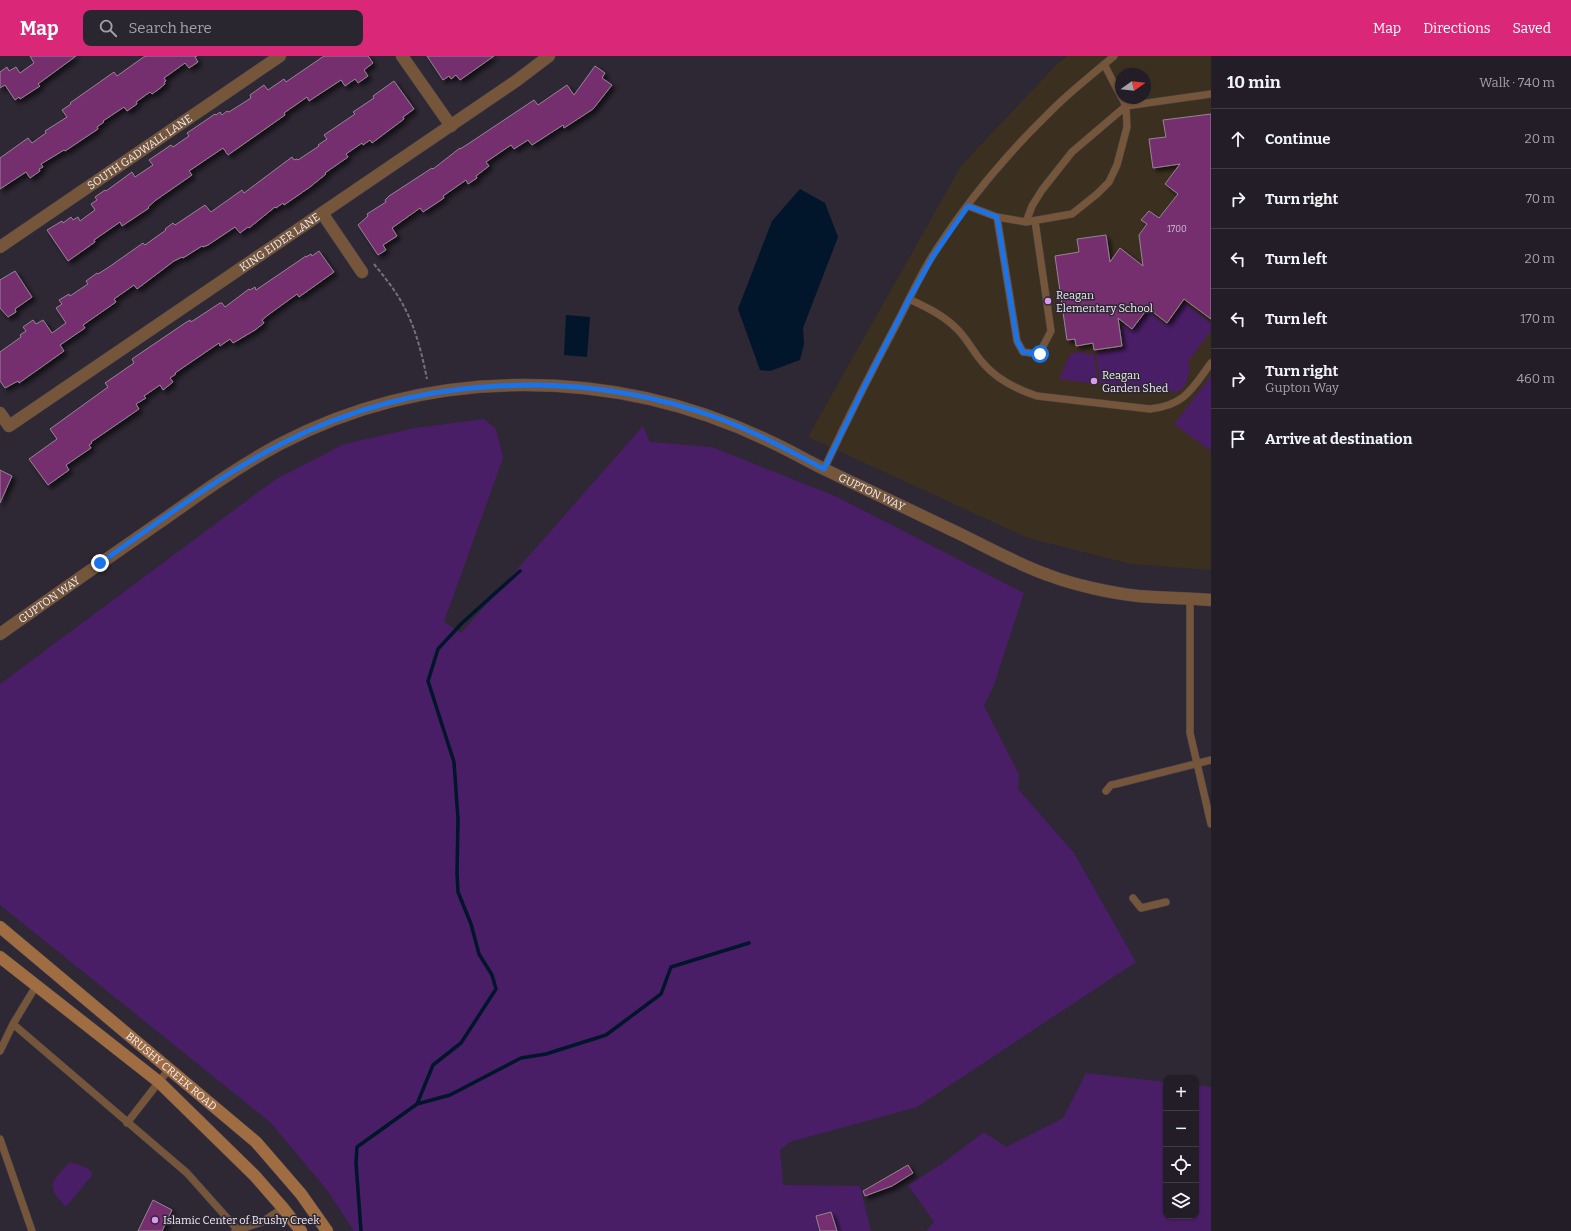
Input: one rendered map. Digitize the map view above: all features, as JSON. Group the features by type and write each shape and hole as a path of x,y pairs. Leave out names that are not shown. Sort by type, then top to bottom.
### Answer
{"main road":[{"name":"BRUSHY CREEK ROAD","path":"0,927 256,1142 301,1194 326,1229"},
{"name":"BRUSHY CREEK ROAD","path":"0,957 159,1082 255,1176 301,1231"}],"street":[{"name":"SOUTH GADWALL LANE","path":"0,247 280,56"},
{"path":"402,56 451,126"},
{"name":"KING EIDER LANE","path":"0,413 9,426 451,126 549,56"},
{"path":"322,213 362,272"},
{"name":"GUPTON WAY","path":"0,634 238,468 282,443 326,423 367,409 409,398 458,389 507,385 589,388 675,404 718,418 767,440 824,469 1048,576 1136,596 1211,600"}],"lane":[{"path":"824,469 866,383 933,256 982,186 1048,113 1114,56"},
{"path":"1104,64 1115,85"},
{"path":"1026,222 1032,206 1042,190 1072,152 1126,106 1211,94"},
{"path":"968,206 997,217 1026,222 1072,214 1098,194 1109,182 1117,165 1124,143 1127,127 1126,106"},
{"path":"997,217 1017,341 1023,352 1040,354 1051,331 1035,221"},
{"path":"909,299 944,317 957,329 983,363 1001,380 1020,390 1037,396 1143,408 1164,407 1176,402 1188,393 1211,363"},
{"path":"1190,599 1190,733 1211,824"},
{"path":"1106,791 1111,785 1211,760"},
{"path":"1133,898 1141,908 1166,902"},
{"path":"0,1051 13,1024 36,986"},
{"path":"13,1024 187,1173 236,1230 262,1222 283,1208"},
{"path":"127,1123 169,1069"},
{"path":"0,1139 32,1231"}],"path":[{"path":"374,264 397,295 413,325 422,354 427,378"}],"shaded area":[{"name":"Reagan Elementary School","path":"1067,56 1211,56 1211,570 1131,564 1028,538 808,437 961,166 1058,63"},
{"path":"1185,303 1211,323 1211,331 1187,363 1191,367 1186,383 1181,389 1177,392 1100,383 1096,353 1123,348 1121,327 1123,324 1131,330 1148,311 1166,325"},
{"path":"1085,351 1086,355 1094,353 1098,384 1059,379 1070,354"},
{"path":"1211,376 1211,451 1174,424"},
{"path":"484,419 496,429 503,458 444,622 461,633 643,426 650,442 712,447 835,496 1024,593 994,685 984,706 1019,774 1018,789 1074,853 1136,962 917,1107 790,1142 780,1150 783,1185 860,1186 871,1231 354,1231 327,1190 270,1122 0,905 0,684 276,479 344,444 415,428"},
{"path":"1086,1073 1163,1082 1163,1219 1199,1219 1199,1085 1211,1087 1211,1231 926,1231 934,1222 908,1185 940,1165 984,1132 1006,1147 1063,1118"},
{"path":"70,1162 87,1168 93,1174 66,1207 55,1193 53,1184 58,1175"}],"water":[{"path":"800,189 825,203 838,237 803,328 804,344 800,360 770,371 760,370 738,309 772,221"},
{"path":"566,315 590,317 587,357 564,355"}],"building":[{"path":"30,56 76,56 38,84 40,86 20,99 19,97 15,100 5,85 0,88 0,72 7,67 9,71 16,67 20,73 34,63"},
{"path":"145,56 197,56 195,57 198,62 189,68 185,63 164,78 166,81 164,82 165,84 159,89 152,94 150,92 136,102 137,104 127,111 124,107 103,121 104,122 97,127 98,129 65,151 64,150 41,164 43,167 39,169 40,171 30,178 26,172 0,189 0,158 28,138 32,143 46,133 45,131 67,117 62,110 71,104 70,103 114,72 117,76"},
{"path":"324,56 368,56 373,63 364,70 368,76 358,83 355,79 345,86 341,80 309,101 307,97 284,113 285,115 228,155 223,148 189,171 192,175 156,200 148,207 149,208 122,226 120,222 94,240 95,242 68,261 47,230 62,221 63,223 71,217 73,220 78,217 80,221 95,210 91,204 97,200 95,197 132,172 135,177 153,165 149,160 171,145 173,147 189,136 187,133 215,114 216,115 220,112 222,115 227,111 229,112 251,98 250,95 264,85 268,90 284,79 286,82"},
{"path":"427,56 494,56 460,80 456,75 451,79 449,76 443,80"},
{"path":"595,66 605,73 602,78 612,85 593,109 564,128 563,125 532,145 528,140 514,149 511,145 486,162 489,166 476,176 477,178 468,184 466,180 443,196 444,198 423,212 420,208 392,228 397,236 383,245 386,250 378,255 358,225 368,216 367,214 386,202 385,200 389,196 432,168 433,169 460,148 534,100 538,105 567,85 574,95"},
{"path":"394,81 414,109 403,117 404,119 372,143 370,140 363,145 362,143 346,154 348,157 325,173 326,174 310,187 284,205 283,203 276,208 275,207 249,228 248,227 240,233 235,227 208,245 202,246 183,258 182,257 174,261 137,289 134,285 114,299 116,302 83,325 85,328 60,345 64,351 19,383 18,381 5,388 0,381 0,352 21,337 20,335 26,331 23,327 33,320 36,324 43,320 52,333 66,323 56,308 62,304 59,300 69,294 70,296 88,284 86,281 97,273 98,274 109,267 143,243 145,245 173,223 175,225 205,205 211,212 242,190 244,193 292,157 294,160 298,160 327,139 324,135 355,114 353,112 374,98 373,96"},
{"path":"1211,114 1211,319 1184,299 1167,323 1148,308 1132,329 1118,318 1122,346 1094,350 1093,343 1076,346 1075,339 1067,340 1055,256 1079,252 1077,239 1106,235 1110,262 1120,248 1143,266 1139,235 1147,224 1141,220 1149,211 1159,218 1178,194 1165,184 1180,164 1153,168 1149,139 1166,137 1163,120"},
{"path":"319,251 334,272 299,297 297,294 268,315 262,320 264,323 255,330 233,343 230,339 220,346 219,343 175,373 176,374 170,378 173,382 163,390 160,385 144,396 146,398 136,404 139,409 91,442 92,443 89,445 91,448 66,465 69,470 48,485 29,459 57,439 50,429 108,387 105,383 134,363 132,359 185,323 190,320 191,322 220,303 222,303 225,307 249,289 250,290 255,287 256,290 306,256 311,254 312,256"},
{"path":"15,271 32,297 15,309 16,312 8,317 0,308 0,280"},
{"path":"0,470 12,476 0,503"},
{"path":"908,1165 913,1173 892,1186 865,1196 863,1191"},
{"name":"Islamic Center of Brushy Creek","path":"153,1200 172,1210 162,1231 138,1231"},
{"path":"831,1212 837,1231 820,1231 816,1216"}],"waterway":[{"path":"417,1104 433,1065 461,1043 496,989 492,975 479,954 471,924 458,892 458,819 454,762 428,681 438,649 462,623 520,571"},
{"path":"361,1231 356,1163 357,1147 417,1104 450,1095 521,1058 546,1054 606,1035 661,994 671,967 749,943"}],"place":[{"name":"Reagan Elementary School","path":"1048,301"},
{"name":"Reagan Garden Shed","path":"1094,381"},
{"name":"Islamic Center of Brushy Creek","path":"155,1220"}],"route":[{"path":"100,563 238,468 282,443 326,423 367,409 409,398 458,389 507,385 548,385 589,388 675,404 718,418 767,440 824,469 909,299 933,256 968,206 997,217 1017,341 1023,352 1040,354"}]}
